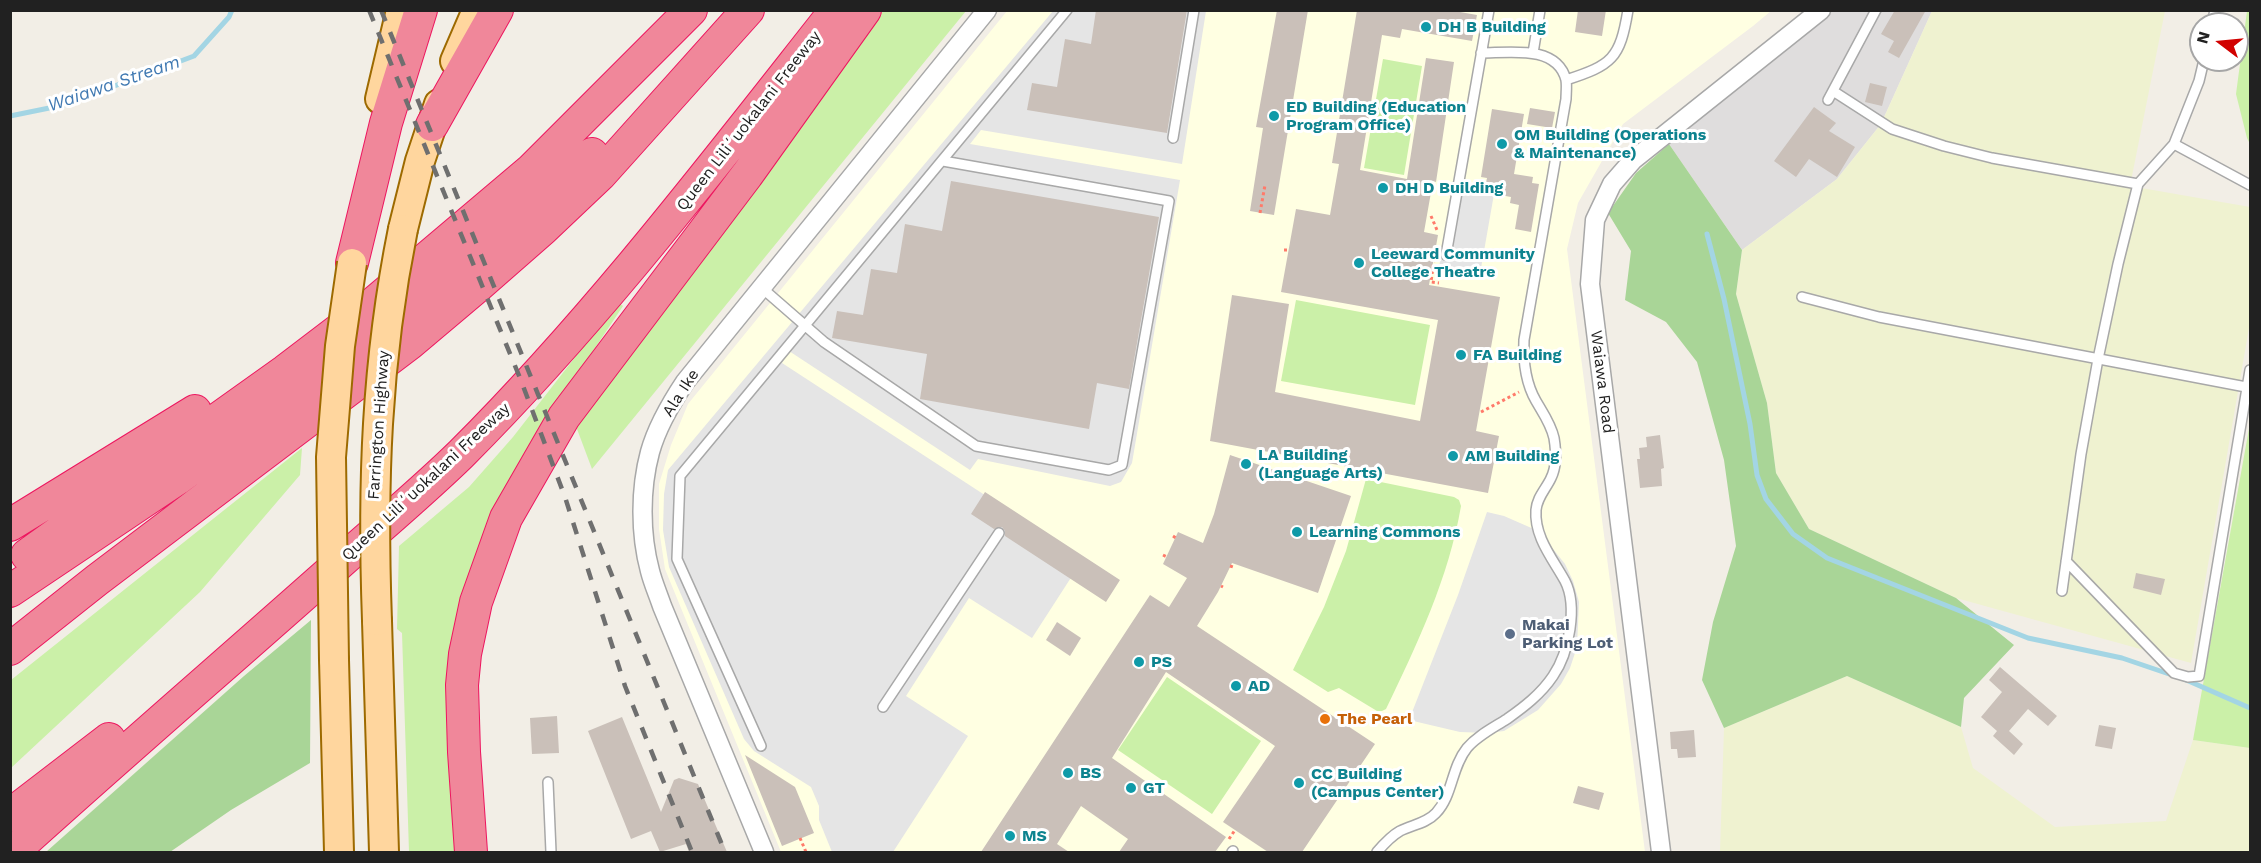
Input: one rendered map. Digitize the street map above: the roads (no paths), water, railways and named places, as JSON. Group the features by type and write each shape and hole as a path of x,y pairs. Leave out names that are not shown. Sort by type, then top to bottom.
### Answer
{"highway":[{"path":"352,263 386,123 421,10"},
{"path":"432,125 497,10"},
{"path":"10,567 285,371 369,308 531,170 691,10"},
{"path":"10,591 177,479 417,303 527,212 636,114 738,10"},
{"path":"10,650 97,580 409,344 479,285 600,175 748,10"},
{"name":"Queen Liliʻuokalani Freeway","path":"13,852 138,738 458,457 516,398 640,258 836,10"},
{"path":"471,852 464,752 462,685 465,654 476,602 506,518 564,417 747,175 865,10"},
{"path":"10,525 369,308"},
{"path":"10,815 80,762 458,457"}],"main road":[{"path":"339,852 331,457 340,346 352,263 380,99 401,10"},
{"name":"Farrington Highway","path":"384,852 374,502 376,429 382,357 403,229 420,161 477,10"},
{"path":"378,663 397,852"}],"street":[{"name":"Ala Ike","path":"764,852 666,617 650,571 644,538 644,494 650,452 669,405 685,382 987,10"},
{"name":"Waiawa Road","path":"1661,852 1590,284 1595,220 1612,184 1633,160 1821,10"}],"lane":[{"path":"760,746 677,559 680,476 803,325 944,161 1066,10"},
{"path":"1173,138 1194,10"},
{"path":"1446,255 1489,10"},
{"path":"1533,53 1540,10"},
{"path":"1566,80 1593,71 1613,57 1623,39 1628,10"},
{"path":"1828,100 1876,10"},
{"path":"1377,852 1399,832 1435,815 1446,800 1456,765 1467,748 1481,735 1532,701 1555,674 1567,642 1571,621 1566,583 1549,556 1538,532 1536,511 1541,493 1551,477 1556,457 1554,436 1547,417 1529,386 1525,373 1524,340 1565,109 1566,80 1561,70 1551,60 1533,53 1481,53"},
{"path":"2062,591 2080,454 2118,264 2138,184 2174,144 2201,72"},
{"path":"1833,91 1892,129 1944,146 1992,158 2138,184"},
{"path":"2174,144 2250,185"},
{"path":"762,288 824,342 976,446 1109,470 1122,465 1169,201 944,161"},
{"path":"1802,297 1880,317 2246,387"},
{"path":"2066,561 2174,673 2188,677 2199,676 2250,370"},
{"path":"883,706 999,532"},
{"path":"548,782 551,852"}],"waterway":[{"name":"Waiawa Stream","path":"10,116 64,105 194,56 229,17 232,10"},
{"path":"1707,234 1724,299 1750,424 1757,475 1766,499 1793,534 1827,558 2028,638 2122,658 2175,676"},
{"path":"2184,679 2250,708"}],"railway":[{"path":"369,10 520,378 565,497 625,686 692,852"},
{"path":"381,10 725,852"}],"place":[{"name":"DH B Building","path":"1426,27"},
{"name":"ED Building (Education Program Office)","path":"1274,116"},
{"name":"OM Building (Operations & Maintenance)","path":"1502,144"},
{"name":"DH D Building","path":"1383,188"},
{"name":"Leeward Community College Theatre","path":"1359,263"},
{"name":"FA Building","path":"1461,355"},
{"name":"AM Building","path":"1453,456"},
{"name":"LA Building (Language Arts)","path":"1246,464"},
{"name":"Learning Commons","path":"1297,532"},
{"name":"Makai Parking Lot","path":"1510,634"},
{"name":"PS","path":"1139,662"},
{"name":"AD","path":"1236,686"},
{"name":"The Pearl","path":"1325,719"},
{"name":"BS","path":"1068,773"},
{"name":"CC Building (Campus Center)","path":"1299,783"},
{"name":"GT","path":"1131,788"},
{"name":"MS","path":"1010,836"}]}
